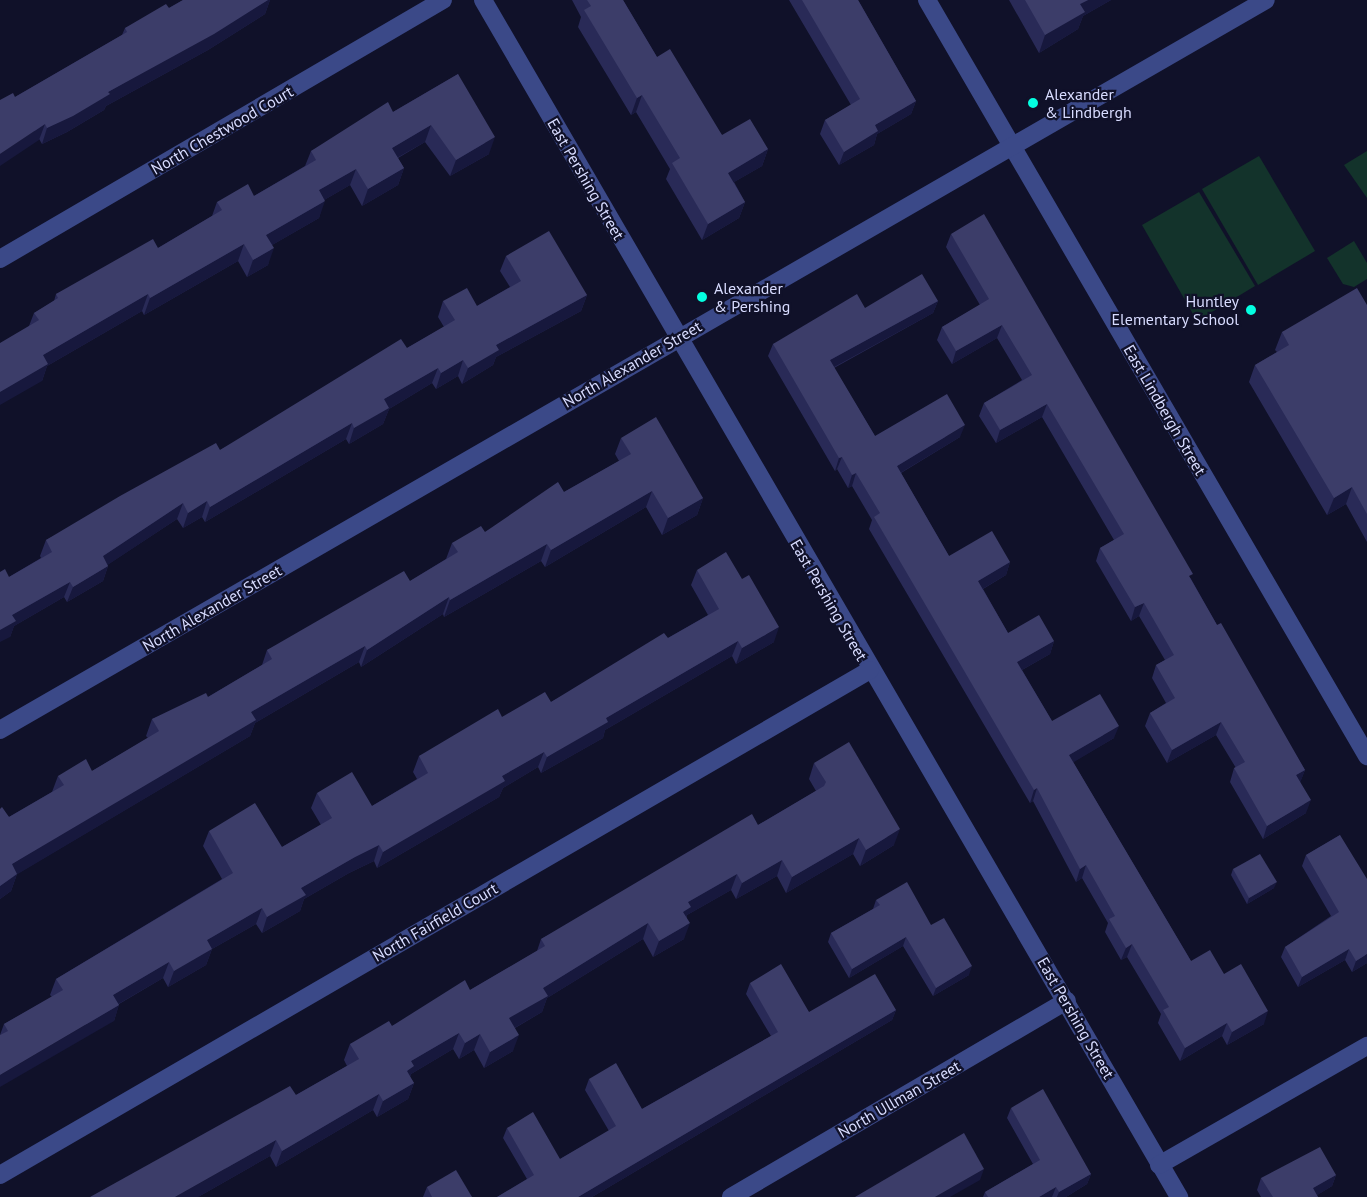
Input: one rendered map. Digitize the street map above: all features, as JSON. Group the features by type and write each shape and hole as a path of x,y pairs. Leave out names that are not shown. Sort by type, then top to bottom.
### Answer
{"street":[{"name":"North Chestwood Court","path":"0,260 444,0"},
{"name":"East Pershing Street","path":"483,0 870,670 1067,1001 1179,1197"},
{"name":"East Lindbergh Street","path":"927,0 1367,756"},
{"name":"North Alexander Street","path":"0,730 1266,0"},
{"name":"North Fairfield Court","path":"0,1174 870,670"},
{"name":"North Ullman Street","path":"731,1197 1067,1001"},
{"path":"1159,1165 1367,1046"}],"green space":[{"path":"1367,151 1367,198 1344,165"},
{"path":"1259,156 1315,251 1258,285 1202,189"},
{"path":"1199,192 1255,286 1197,321 1142,225"},
{"path":"1354,241 1367,263 1367,279 1354,287 1343,284 1327,258"}],"building":[{"path":"183,0 268,0 214,34 108,92 110,94 73,116 47,128 45,124 0,154 0,100 13,93 15,97 127,32 125,28 166,4 169,8"},
{"path":"587,0 623,0 657,57 670,49 722,135 750,119 768,149 728,173 745,202 708,224 672,163 680,158 642,95 637,98 584,10 591,6"},
{"path":"802,0 858,0 916,101 875,125 878,131 844,152 825,120 860,99"},
{"path":"1025,0 1088,0 1080,4 1085,12 1045,35"},
{"path":"458,74 495,137 456,160 431,125 392,148 404,168 368,189 356,169 319,190 325,201 266,235 274,248 253,260 244,244 150,298 148,294 43,355 48,364 0,392 0,343 39,320 34,313 58,298 56,294 153,239 158,248 222,210 217,202 248,184 254,196 316,160 311,151 388,102 393,112"},
{"path":"984,214 1193,574 1189,576 1217,625 1221,623 1305,770 1296,775 1311,800 1267,826 1234,768 1245,762 1221,722 1172,750 1150,713 1175,698 1156,665 1174,655 1144,603 1135,607 1100,548 1124,534 1047,404 1000,430 984,403 1032,375 1002,325 956,351 942,327 989,299 951,234"},
{"path":"549,231 587,295 496,345 499,350 468,368 463,360 441,373 438,368 384,399 389,408 354,428 352,423 210,507 207,501 188,513 183,503 103,556 108,566 73,587 70,582 12,615 16,621 0,630 0,572 5,569 9,577 52,552 46,540 216,443 220,450 401,339 407,348 455,320 443,301 467,288 477,306 521,281 506,256"},
{"path":"922,274 938,301 830,360 875,436 947,394 965,425 897,466 949,556 992,531 1010,562 978,581 1008,633 1039,615 1054,641 1017,662 1052,721 1100,694 1119,726 1069,755 1191,961 1210,950 1224,974 1241,964 1268,1011 1232,1032 1227,1023 1185,1048 1163,1010 1169,1007 1132,944 1126,948 1109,919 1115,916 1086,865 1080,869 1037,788 1034,790 874,517 880,513 856,473 852,475 842,457 839,458 773,344 857,294 865,308"},
{"path":"1357,288 1367,305 1367,514 1352,487 1334,498 1255,365 1289,345 1282,332"},
{"path":"656,417 703,498 668,518 652,491 551,550 547,544 450,600 449,597 367,650 365,646 251,712 256,720 12,864 17,874 0,886 0,809 2,807 9,817 64,785 58,776 86,759 92,771 159,731 152,719 206,693 208,697 272,659 267,650 404,571 410,581 458,552 452,543 481,526 485,532 558,482 564,492 631,454 621,438"},
{"path":"726,552 742,579 749,575 779,627 742,648 738,641 606,718 608,722 547,757 544,752 502,776 505,781 383,852 379,845 355,857 301,888 306,895 267,917 262,908 207,940 212,949 174,971 169,962 113,995 119,1005 0,1075 0,1035 8,1031 4,1024 63,990 56,979 233,873 209,831 255,803 282,847 332,818 317,793 352,772 372,806 428,773 419,756 498,709 502,717 545,692 551,702 664,633 668,638 719,609 697,570"},
{"path":"849,742 900,829 866,850 859,838 792,877 782,860 742,883 737,874 688,902 691,907 683,912 690,923 659,941 648,923 543,988 548,996 509,1018 519,1035 490,1052 480,1034 465,1043 459,1033 411,1061 414,1066 407,1071 414,1083 383,1101 379,1094 282,1151 276,1140 175,1197 90,1197 290,1086 296,1095 359,1059 350,1044 389,1021 392,1026 465,980 470,990 545,946 541,939 752,814 758,825 824,786 826,782 814,763"},
{"path":"1340,835 1367,879 1367,954 1356,961 1349,949 1302,977 1285,947 1339,912 1306,855"},
{"path":"1260,854 1277,882 1249,898 1233,869"},
{"path":"907,882 931,925 944,918 972,966 936,988 906,937 852,969 831,933 880,905 876,900"},
{"path":"781,964 809,1012 875,974 896,1010 578,1197 497,1197 534,1175 507,1128 533,1112 560,1159 616,1126 589,1079 616,1063 642,1109 778,1032 750,983"},
{"path":"1043,1089 1091,1174 1059,1192 1056,1187 1039,1197 988,1197 985,1192 1040,1160 1011,1108"},
{"path":"964,1133 984,1169 935,1197 855,1197"},
{"path":"1320,1147 1336,1175 1313,1188 1318,1197 1273,1197 1261,1178"},
{"path":"456,1170 472,1197 432,1197 427,1187"}],"place":[{"name":"Alexander & Lindbergh","path":"1033,103"},
{"name":"Alexander & Pershing","path":"702,297"},
{"name":"Huntley Elementary School","path":"1251,310"}]}
